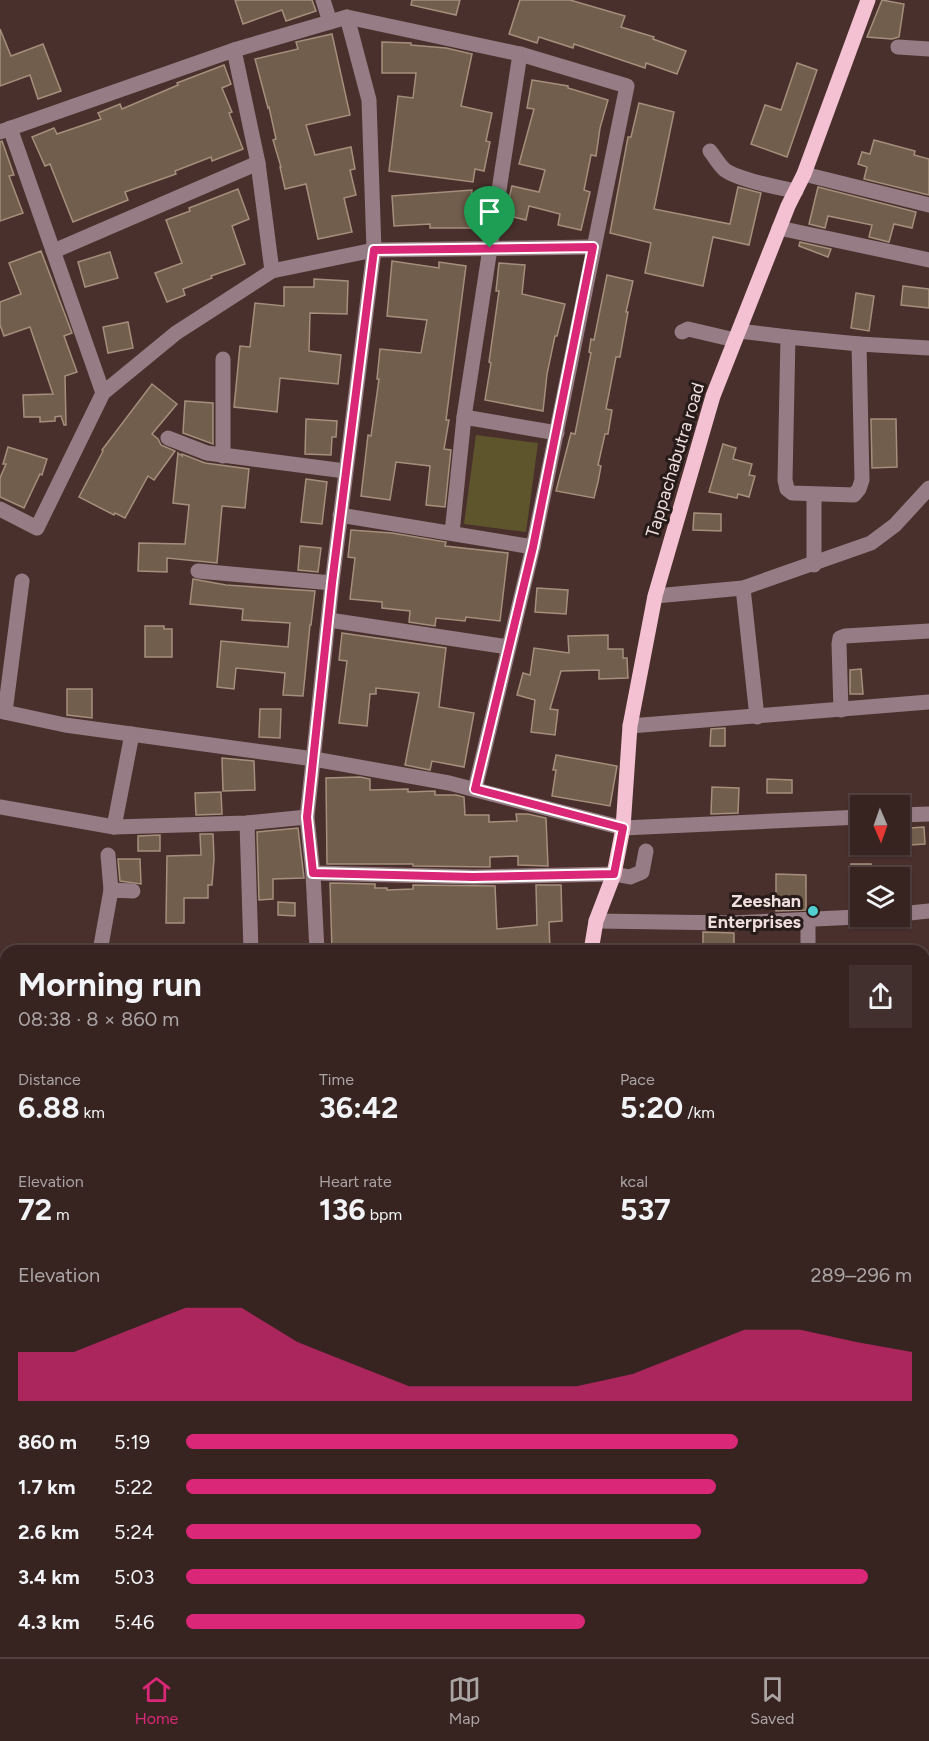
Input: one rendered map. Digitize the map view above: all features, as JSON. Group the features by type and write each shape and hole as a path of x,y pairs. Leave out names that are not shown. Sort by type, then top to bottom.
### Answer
{"main road":[{"name":"Tappachabutra road","path":"592,945 596,921 614,874 623,828 630,726 655,596 713,396 779,228 804,174 868,0"}],"street":[{"path":"323,0 330,22"},
{"path":"317,945 307,817 345,471 374,250 369,100 346,17"},
{"path":"103,393 54,251 5,130 234,50 346,17 520,54 627,86 533,547 507,647 475,789"},
{"path":"898,47 929,49"},
{"path":"234,50 258,163 272,271"},
{"path":"453,533 464,417 520,54"},
{"path":"710,151 728,172 778,188 796,191"},
{"path":"54,251 258,163"},
{"path":"804,174 929,205"},
{"path":"779,228 929,260"},
{"path":"0,509 37,528 103,393 176,333 272,271 374,250 593,247"},
{"path":"682,332 688,329 737,335 929,348"},
{"path":"788,337 785,480 787,489 792,493 854,495 860,489 862,480 859,344"},
{"path":"222,358 223,456"},
{"path":"464,417 557,434"},
{"path":"168,438 207,453 223,456 345,471"},
{"path":"655,596 743,588 814,565 871,543 896,525 929,489"},
{"path":"814,495 814,565"},
{"path":"340,515 533,547"},
{"path":"198,571 332,583"},
{"path":"22,581 3,712 65,725 314,759 475,789 623,828 850,818"},
{"path":"743,588 756,717"},
{"path":"329,620 507,647"},
{"path":"841,710 840,638 929,631"},
{"path":"630,726 929,702"},
{"path":"114,827 132,734"},
{"path":"0,807 114,827 247,824 307,817"},
{"path":"910,815 929,814"},
{"path":"247,824 251,945"},
{"path":"313,873 473,877 614,874 630,877 642,872 646,851"},
{"path":"101,945 111,890 108,855"},
{"path":"111,890 133,891"},
{"path":"910,913 929,911"},
{"path":"596,921 732,923 850,918"},
{"path":"808,921 808,945"}],"shaded area":[{"path":"476,435 538,443 526,532 464,524"}],"building":[{"path":"235,0 312,0 316,11 286,21 282,10 243,24"},
{"path":"412,0 460,0 456,15 411,5"},
{"path":"520,0 570,0 625,16 621,27 654,37 653,39 686,51 677,74 646,63 645,68 574,44 573,48 539,37 537,43 509,34"},
{"path":"882,0 904,4 899,37 892,39 867,37"},
{"path":"0,29 11,56 43,44 61,91 38,99 30,75 0,86"},
{"path":"332,34 350,115 306,125 315,155 351,147 355,169 350,170 356,195 344,198 352,232 318,239 306,184 285,189 273,140 276,139 269,107 255,59 298,49 296,42"},
{"path":"382,42 411,43 411,45 446,48 472,54 461,106 492,113 486,141 490,142 484,171 475,169 473,182 389,171 398,96 413,98 416,73 382,73"},
{"path":"797,63 817,70 787,157 751,144 765,105 781,110"},
{"path":"224,65 231,84 222,88 243,149 212,161 211,157 175,171 176,174 125,192 128,200 73,222 50,164 45,166 32,137 54,128 57,134 101,119 98,113 120,104 122,109 178,85 177,83"},
{"path":"532,80 568,86 568,88 608,100 600,128 596,156 591,155 584,190 590,192 581,230 558,225 560,214 529,206 526,220 505,215 512,186 539,192 545,170 519,164 534,109 527,108"},
{"path":"639,103 674,112 654,209 730,224 738,187 761,193 749,245 713,237 703,286 645,273 651,243 610,233 628,137 631,137"},
{"path":"874,140 915,151 914,155 929,159 929,195 864,179 867,167 858,164 862,152 870,154"},
{"path":"2,141 14,175 9,176 23,213 0,221 0,142"},
{"path":"818,187 916,212 912,228 894,224 889,242 869,237 872,225 828,216 825,228 809,224"},
{"path":"238,189 249,219 232,226 245,264 183,289 185,295 167,302 155,273 182,263 166,220 190,211 189,208"},
{"path":"472,190 474,228 430,228 430,224 394,226 392,196"},
{"path":"800,242 831,249 828,257 799,246"},
{"path":"41,251 72,333 64,336 77,372 65,376 66,425 61,416 55,417 55,421 40,422 40,417 24,417 23,395 53,394 30,327 4,336 0,325 0,302 21,294 9,263"},
{"path":"110,252 118,278 85,287 78,262"},
{"path":"392,261 439,268 439,262 466,266 446,420 449,420 444,449 451,450 445,507 426,505 430,466 396,462 390,500 361,496 368,435 371,436 379,379 377,379 380,349 421,353 427,320 387,316"},
{"path":"499,263 525,265 522,294 565,304 547,374 543,411 485,400 499,291 496,291"},
{"path":"607,275 633,281 620,357 616,357 606,409 612,410 608,434 605,434 598,465 601,466 594,498 556,491 571,433 575,434 591,353 589,352 591,339 594,340"},
{"path":"314,279 348,281 347,314 310,313 309,351 341,355 338,384 280,378 277,412 234,407 240,346 250,347 255,303 284,306 284,287 314,287"},
{"path":"903,286 929,289 929,308 901,305"},
{"path":"856,293 874,296 869,331 851,328"},
{"path":"128,322 133,348 108,353 103,327"},
{"path":"152,384 177,404 152,434 161,445 175,451 154,480 148,476 125,518 115,513 114,515 79,497 102,450"},
{"path":"185,401 213,403 213,444 183,433"},
{"path":"306,419 337,421 336,437 332,437 331,455 305,454"},
{"path":"871,419 896,419 897,467 872,468"},
{"path":"723,444 736,448 733,459 752,464 749,475 755,476 749,497 738,494 737,498 709,492"},
{"path":"8,447 47,459 42,475 40,474 24,508 0,497 0,478 6,464 3,464"},
{"path":"178,453 205,463 249,469 245,508 222,506 217,563 167,558 167,572 138,571 139,543 185,544 189,505 173,503"},
{"path":"306,479 327,482 322,524 301,522"},
{"path":"694,513 721,514 721,531 693,530"},
{"path":"351,530 392,533 446,542 445,546 508,553 500,621 466,617 465,621 436,618 435,626 409,622 410,611 382,608 382,602 350,599 355,558 348,557"},
{"path":"300,546 321,548 318,572 298,570"},
{"path":"193,579 226,585 315,591 303,696 283,695 285,673 236,668 234,689 217,687 221,641 288,647 290,623 242,620 243,609 190,604"},
{"path":"537,588 568,590 566,614 535,612"},
{"path":"145,626 164,626 164,629 172,629 172,657 145,657"},
{"path":"342,633 446,648 439,707 474,713 464,767 432,761 430,770 405,765 419,693 376,688 376,694 370,694 367,726 339,723 347,661 339,660"},
{"path":"608,635 608,649 623,649 623,658 627,658 628,678 599,679 599,670 561,671 550,709 558,710 555,735 531,732 535,700 517,695 523,673 530,675 534,648 569,653 568,636"},
{"path":"861,669 863,694 850,694 850,670"},
{"path":"67,689 92,689 92,718 67,715"},
{"path":"260,709 281,709 280,738 259,737"},
{"path":"725,728 725,746 710,746 711,729"},
{"path":"556,755 617,766 610,806 552,796"},
{"path":"222,758 254,761 255,790 223,791"},
{"path":"326,778 370,779 370,790 435,791 435,795 464,797 465,815 489,815 489,822 517,821 516,814 546,818 548,866 518,865 518,856 490,857 490,867 327,864"},
{"path":"767,779 792,780 792,793 767,793"},
{"path":"712,787 739,788 738,813 711,814"},
{"path":"221,792 222,814 196,815 195,793"},
{"path":"924,827 925,844 910,845 910,828"},
{"path":"298,828 304,878 273,879 273,899 259,900 257,832"},
{"path":"200,834 213,834 212,885 208,885 208,898 184,898 184,923 166,923 167,856 201,855"},
{"path":"160,835 160,851 138,851 138,836"},
{"path":"118,859 140,859 141,884 120,881"},
{"path":"851,864 871,864 871,867 851,867"},
{"path":"776,874 806,875 806,910 776,911"},
{"path":"330,883 375,884 375,888 387,888 387,890 413,889 413,885 495,886 497,929 537,925 536,885 561,885 562,921 549,922 550,945 332,945"},
{"path":"278,902 295,903 295,916 278,915"},
{"path":"703,932 734,933 734,945 703,945"}],"place":[{"name":"Zeeshan Enterprises","path":"813,911"}],"route":[{"path":"593,247 533,547 507,647 475,789 623,828 614,874 473,877 313,873 307,817 345,471 374,250 490,248 593,247"}]}
